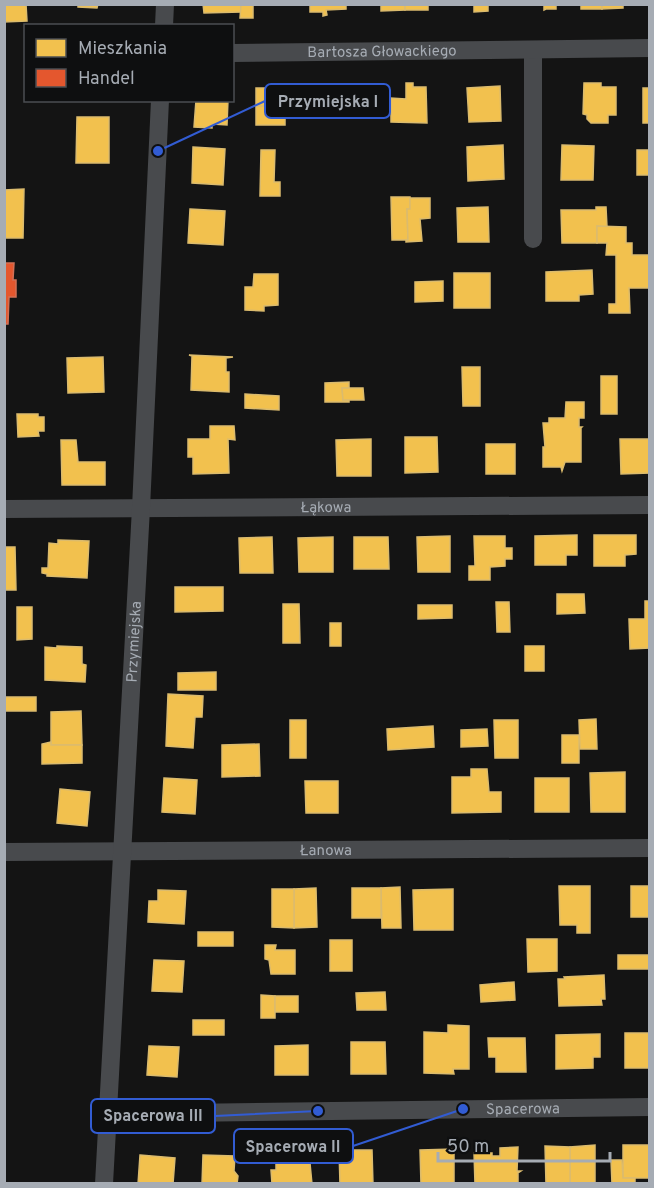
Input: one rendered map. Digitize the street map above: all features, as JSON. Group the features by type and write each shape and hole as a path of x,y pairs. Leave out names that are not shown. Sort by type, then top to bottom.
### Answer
{"street":[{"path":"164,24 165,4"},
{"name":"Bartosza Głowackiego","path":"234,52 650,48"},
{"path":"533,50 533,239"},
{"name":"Przymiejska","path":"104,1184 141,508 160,102"},
{"name":"Łąkowa","path":"4,509 650,505"},
{"name":"Łanowa","path":"4,852 650,848"},
{"name":"Spacerowa","path":"107,1114 650,1107"}],"building: Mieszkania":[{"path":"4,4 26,4 27,21 4,22"},
{"path":"78,4 98,4 97,8 78,7"},
{"path":"203,4 241,4 241,12 204,13"},
{"path":"241,4 253,4 253,18 240,18"},
{"path":"310,4 346,4 346,9 326,10 327,15 323,16 323,12 310,12"},
{"path":"381,4 405,4 405,10 381,11"},
{"path":"405,4 428,4 428,10 405,10"},
{"path":"474,4 488,4 488,11 474,12"},
{"path":"544,4 556,4 556,9 544,10"},
{"path":"581,4 602,4 602,9 581,9"},
{"path":"602,4 623,4 623,8 602,9"},
{"path":"406,83 413,83 413,87 426,87 427,123 391,122 391,98 406,99"},
{"path":"584,83 601,83 601,87 616,87 616,115 608,115 608,123 591,123 587,115 583,114"},
{"path":"500,86 501,121 469,122 467,88"},
{"path":"256,88 285,88 285,107 256,106"},
{"path":"643,88 650,88 650,123 643,123"},
{"path":"196,102 228,102 227,125 212,124 212,128 194,127"},
{"path":"256,106 285,107 285,125 256,125"},
{"path":"77,117 109,117 109,163 76,163"},
{"path":"503,145 504,179 468,181 467,147"},
{"path":"562,145 594,146 593,180 561,180"},
{"path":"193,147 225,149 223,185 192,183"},
{"path":"261,150 275,150 274,182 280,182 280,196 260,196"},
{"path":"637,150 650,150 650,175 637,175"},
{"path":"24,189 23,238 4,238 4,190"},
{"path":"391,197 410,197 410,209 407,209 408,240 392,240"},
{"path":"410,198 430,198 430,218 420,219 422,241 406,242 408,240 407,209 410,209"},
{"path":"488,207 489,242 458,242 457,208"},
{"path":"596,207 606,207 607,227 597,226 597,243 562,243 561,210 596,210"},
{"path":"190,209 225,211 223,245 188,243"},
{"path":"597,226 626,227 626,243 632,243 632,255 650,255 650,307 649,288 629,288 630,313 609,313 609,304 616,304 616,255 606,255 607,243 597,243"},
{"path":"592,270 593,294 579,295 579,301 546,301 546,272"},
{"path":"454,273 490,273 490,308 454,308"},
{"path":"254,274 278,274 278,305 264,306 264,311 245,310 245,287 253,287"},
{"path":"443,281 443,301 415,302 415,282"},
{"path":"189,355 233,357 226,358 229,392 191,390 192,356"},
{"path":"103,357 104,392 68,393 67,358"},
{"path":"462,367 480,367 480,406 463,406"},
{"path":"601,376 617,376 617,414 601,414"},
{"path":"349,382 349,388 342,388 343,400 349,400 349,402 325,402 325,383"},
{"path":"342,388 363,388 364,400 343,400"},
{"path":"245,394 279,396 279,410 245,408"},
{"path":"566,402 584,402 584,418 579,418 579,427 582,427 581,462 565,462 562,471 561,467 543,467 543,447 545,447 543,423 549,423 549,418 565,418"},
{"path":"17,414 38,414 38,417 44,417 44,431 38,431 39,436 18,437"},
{"path":"210,426 234,426 235,440 228,439 229,473 193,474 193,457 188,457 188,439 210,439"},
{"path":"405,437 437,437 438,472 405,473"},
{"path":"371,439 371,476 337,476 336,440"},
{"path":"620,439 650,439 650,473 621,474"},
{"path":"61,440 76,440 78,462 105,462 105,485 62,485"},
{"path":"486,444 515,444 515,474 486,474"},
{"path":"577,535 577,555 566,555 566,565 535,565 535,536"},
{"path":"594,535 636,535 636,554 625,555 625,566 594,566"},
{"path":"450,536 450,572 418,572 417,537"},
{"path":"474,536 505,536 505,548 512,548 512,559 505,559 505,566 490,567 490,580 469,580 469,566 475,566"},
{"path":"272,537 273,573 240,573 239,538"},
{"path":"333,537 333,572 299,572 298,538"},
{"path":"354,537 388,537 389,569 354,569"},
{"path":"58,540 89,541 87,578 47,576 42,573 42,568 48,568 49,543 58,544"},
{"path":"4,547 15,547 16,590 4,590"},
{"path":"175,587 223,587 223,611 175,612"},
{"path":"557,594 584,594 585,613 557,614"},
{"path":"645,601 650,601 650,648 630,649 629,619 645,619"},
{"path":"496,602 509,602 510,632 497,632"},
{"path":"283,604 299,604 300,643 283,643"},
{"path":"418,605 452,605 452,618 418,619"},
{"path":"17,607 32,607 32,639 17,640"},
{"path":"330,623 341,623 341,646 330,646"},
{"path":"57,646 82,647 82,664 86,665 85,682 45,680 45,647 57,648"},
{"path":"525,646 544,646 544,671 525,671"},
{"path":"216,672 216,690 178,690 178,673"},
{"path":"168,694 203,696 202,717 195,717 193,748 166,746"},
{"path":"4,697 36,697 36,711 4,711"},
{"path":"81,711 82,745 51,745 51,712"},
{"path":"596,719 597,749 580,749 579,720"},
{"path":"290,720 306,720 306,758 290,758"},
{"path":"494,720 518,720 518,758 495,758"},
{"path":"433,726 434,747 388,750 387,729"},
{"path":"487,729 488,746 461,747 461,730"},
{"path":"562,735 579,735 579,763 562,763"},
{"path":"51,742 51,745 82,745 82,763 42,764 42,744"},
{"path":"259,744 260,776 222,777 222,745"},
{"path":"471,769 487,769 489,792 501,792 501,812 452,813 452,777 471,777"},
{"path":"625,772 625,812 591,812 590,773"},
{"path":"164,778 197,780 195,814 162,812"},
{"path":"535,778 569,778 569,812 535,812"},
{"path":"305,781 338,781 338,813 306,813"},
{"path":"60,789 90,792 87,826 57,823"},
{"path":"559,886 590,886 590,933 577,933 577,925 560,925"},
{"path":"631,886 650,886 650,917 631,917"},
{"path":"400,887 401,928 382,928 381,888"},
{"path":"316,888 317,927 294,928 294,889"},
{"path":"352,888 381,888 381,918 352,918"},
{"path":"272,889 294,889 294,928 272,927"},
{"path":"453,889 453,930 414,930 413,890"},
{"path":"158,890 186,891 184,924 148,922 149,901 158,901"},
{"path":"198,932 233,932 233,946 198,946"},
{"path":"527,939 557,939 557,971 528,972"},
{"path":"330,940 352,940 352,971 330,971"},
{"path":"265,945 276,945 275,950 295,950 295,974 271,974 269,960 265,959"},
{"path":"618,955 650,955 650,969 618,969"},
{"path":"154,960 184,961 182,992 152,991"},
{"path":"604,975 605,999 601,999 602,1005 559,1006 558,979"},
{"path":"514,982 515,1000 481,1002 480,985"},
{"path":"385,992 386,1010 357,1010 356,993"},
{"path":"261,995 275,996 275,1018 261,1018"},
{"path":"275,996 298,996 298,1012 275,1012"},
{"path":"193,1020 224,1020 224,1035 193,1035"},
{"path":"448,1025 469,1026 469,1069 453,1069 454,1074 424,1073 424,1032 448,1033"},
{"path":"625,1033 650,1033 650,1068 625,1068"},
{"path":"600,1034 600,1057 593,1057 593,1068 556,1069 556,1035"},
{"path":"488,1038 525,1038 526,1072 496,1072 496,1057 489,1057"},
{"path":"351,1042 385,1042 386,1074 351,1074"},
{"path":"308,1045 308,1075 275,1075 275,1046"},
{"path":"149,1046 179,1047 177,1077 147,1075"},
{"path":"595,1145 595,1184 570,1184 570,1147"},
{"path":"623,1145 650,1145 650,1178 623,1178"},
{"path":"545,1146 570,1147 570,1184 546,1184"},
{"path":"518,1147 517,1171 521,1171 518,1173 518,1184 475,1184 474,1153 492,1153 492,1156 500,1156 500,1148"},
{"path":"454,1149 454,1184 421,1184 420,1150"},
{"path":"339,1150 372,1150 373,1184 340,1184"},
{"path":"276,1153 309,1153 312,1184 272,1184 271,1170 276,1170"},
{"path":"140,1155 175,1158 173,1184 138,1184"},
{"path":"203,1155 235,1156 234,1171 238,1176 237,1184 202,1184"},
{"path":"611,1160 622,1160 623,1178 635,1178 635,1184 612,1184"}],"building: Handel":[{"path":"4,263 14,263 13,280 16,280 16,297 9,297 8,324 4,324"}],"place":[{"name":"Przymiejska I","path":"158,151"},
{"name":"Spacerowa II","path":"463,1109"},
{"name":"Spacerowa III","path":"318,1111"}]}
